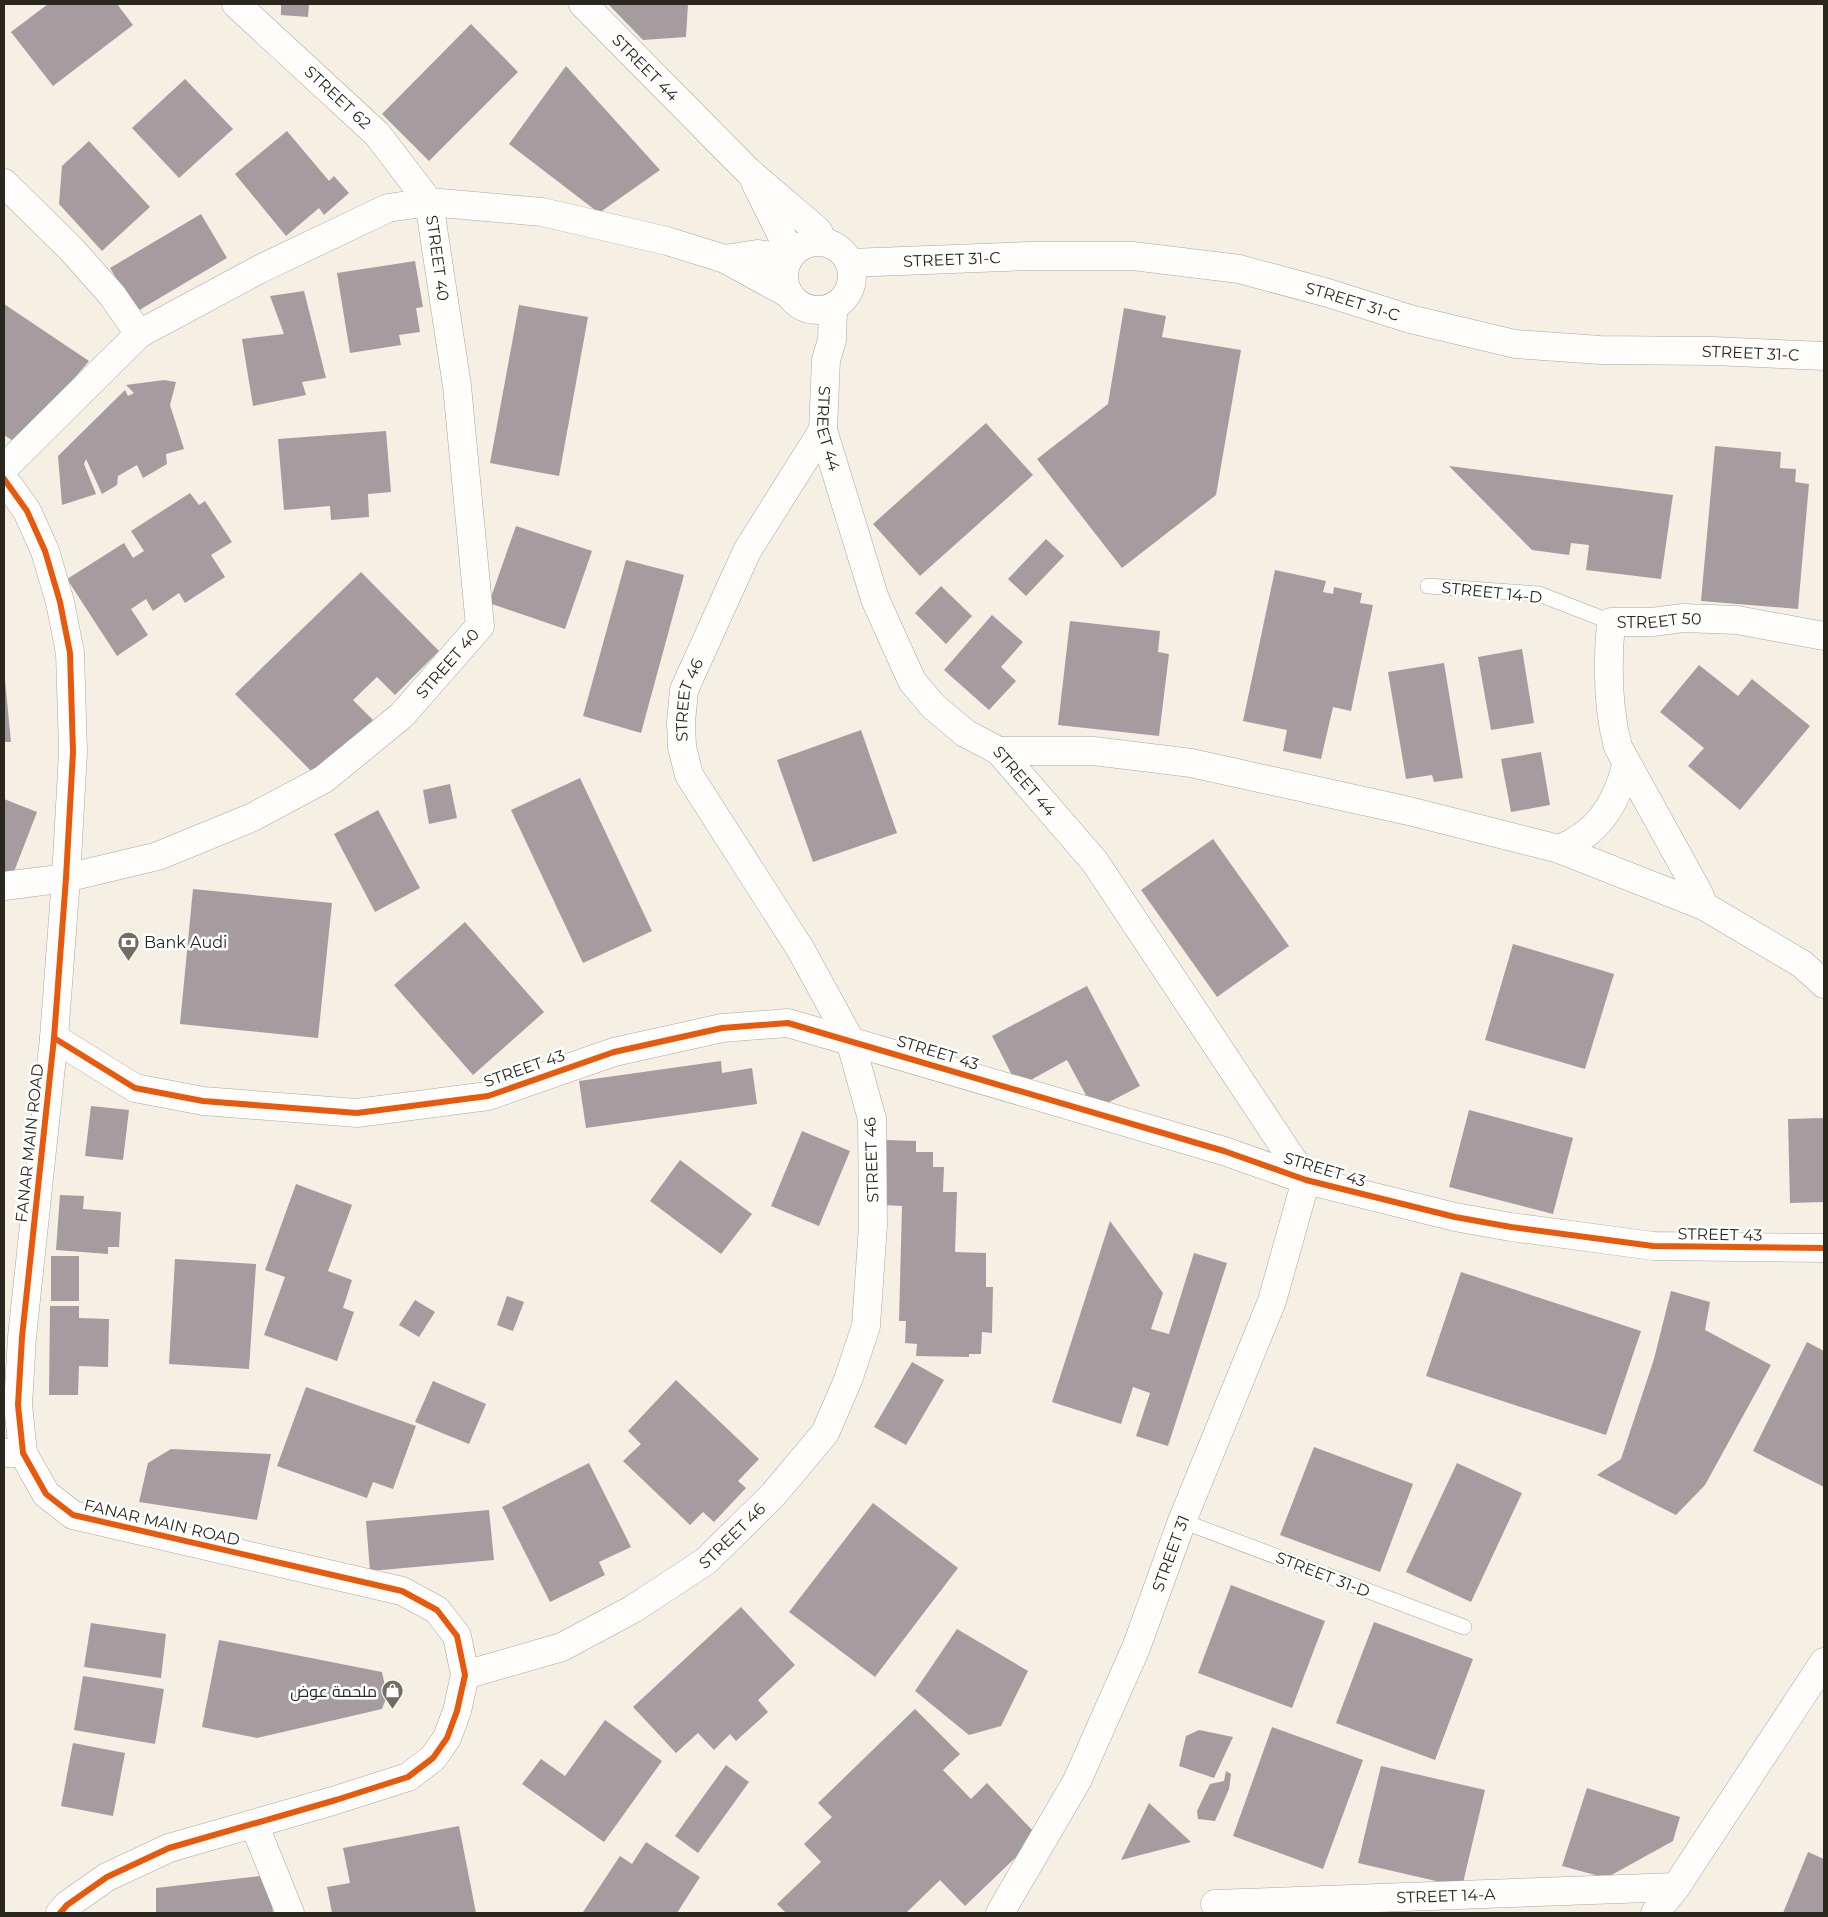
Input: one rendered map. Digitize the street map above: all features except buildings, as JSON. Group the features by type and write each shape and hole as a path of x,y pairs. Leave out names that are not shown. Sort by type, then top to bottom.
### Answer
{"street":[{"name":"STREET 62","path":"236,4 377,134 430,202"},
{"name":"STREET 44","path":"583,4 749,172 818,231 823,242"},
{"name":"STREET 44","path":"749,172 790,256"},
{"path":"4,184 72,250 112,296 139,334"},
{"path":"4,468 139,334 260,269 355,222 388,208 430,202 542,212 667,241 725,259 787,293 798,305 823,309 846,297 852,272 840,249 823,242 805,244 790,256 783,275 787,293"},
{"name":"STREET 40","path":"4,886 66,878 158,856 253,817 324,779 402,715 480,626 457,386 430,202"},
{"path":"725,259 757,254 790,256"},
{"name":"STREET 31-C","path":"852,272 878,263 1029,256 1133,256 1239,270 1328,293 1410,319 1515,344 1600,350 1713,351 1824,356"},
{"name":"STREET 44","path":"823,309 820,350 826,360 823,430 875,598 912,681 933,706 965,733 999,751 1096,862 1306,1180"},
{"name":"STREET 46","path":"465,1675 562,1648 633,1608 706,1561 773,1495 825,1433 848,1380 866,1326 873,1225 872,1119 850,1040 801,950 689,775 681,739 684,690 701,650 747,550 823,430"},
{"name":"FANAR MAIN ROAD","path":"4,479 27,511 45,551 60,602 70,653 73,752 54,1038 22,1337 14,1453 46,1494 73,1515 402,1591 437,1610 457,1636 465,1675 457,1711 448,1738 433,1758 408,1777 169,1848 106,1877 67,1905 60,1913"},
{"name":"STREET 50","path":"1704,906 1690,876 1626,766 1618,747 1611,721 1608,651 1611,622 1717,618 1824,636"},
{"path":"999,751 1094,751 1192,763 1409,811 1559,849 1704,906 1802,964 1824,984"},
{"path":"1559,849 1572,844 1596,827 1618,792 1626,766"},
{"name":"STREET 43","path":"54,1038 135,1088 203,1101 357,1113 488,1096 614,1052 722,1028 788,1023 1224,1151 1306,1180 1455,1217 1510,1227 1653,1246 1824,1248"},
{"name":"STREET 31","path":"1000,1913 1077,1781 1136,1648 1182,1520 1272,1301 1306,1180"},
{"path":"1655,1913 1676,1888 1824,1662"},
{"path":"254,1824 290,1913"},
{"name":"STREET 14-A","path":"1215,1904 1676,1888"}],"lane":[{"name":"STREET 14-D","path":"1428,586 1539,594 1611,622"},
{"name":"STREET 31-D","path":"1182,1520 1464,1627"}],"cycle path":[{"path":"4,479 27,511 45,551 60,602 70,653 73,752 54,1038 22,1337 18,1405 23,1453 46,1494 73,1515 402,1591 437,1610 457,1636 465,1675 457,1711 447,1738 433,1758 408,1777 336,1800 169,1848 107,1877 67,1905 60,1913"},
{"path":"54,1038 135,1088 203,1101 357,1113 488,1096 614,1052 722,1028 788,1023 1224,1151 1306,1180 1455,1217 1511,1227 1653,1246 1824,1248"}],"place":[{"name":"Bank Audi","path":"128,961"},
{"name":"ملحمة عوض","path":"393,1710"}]}
